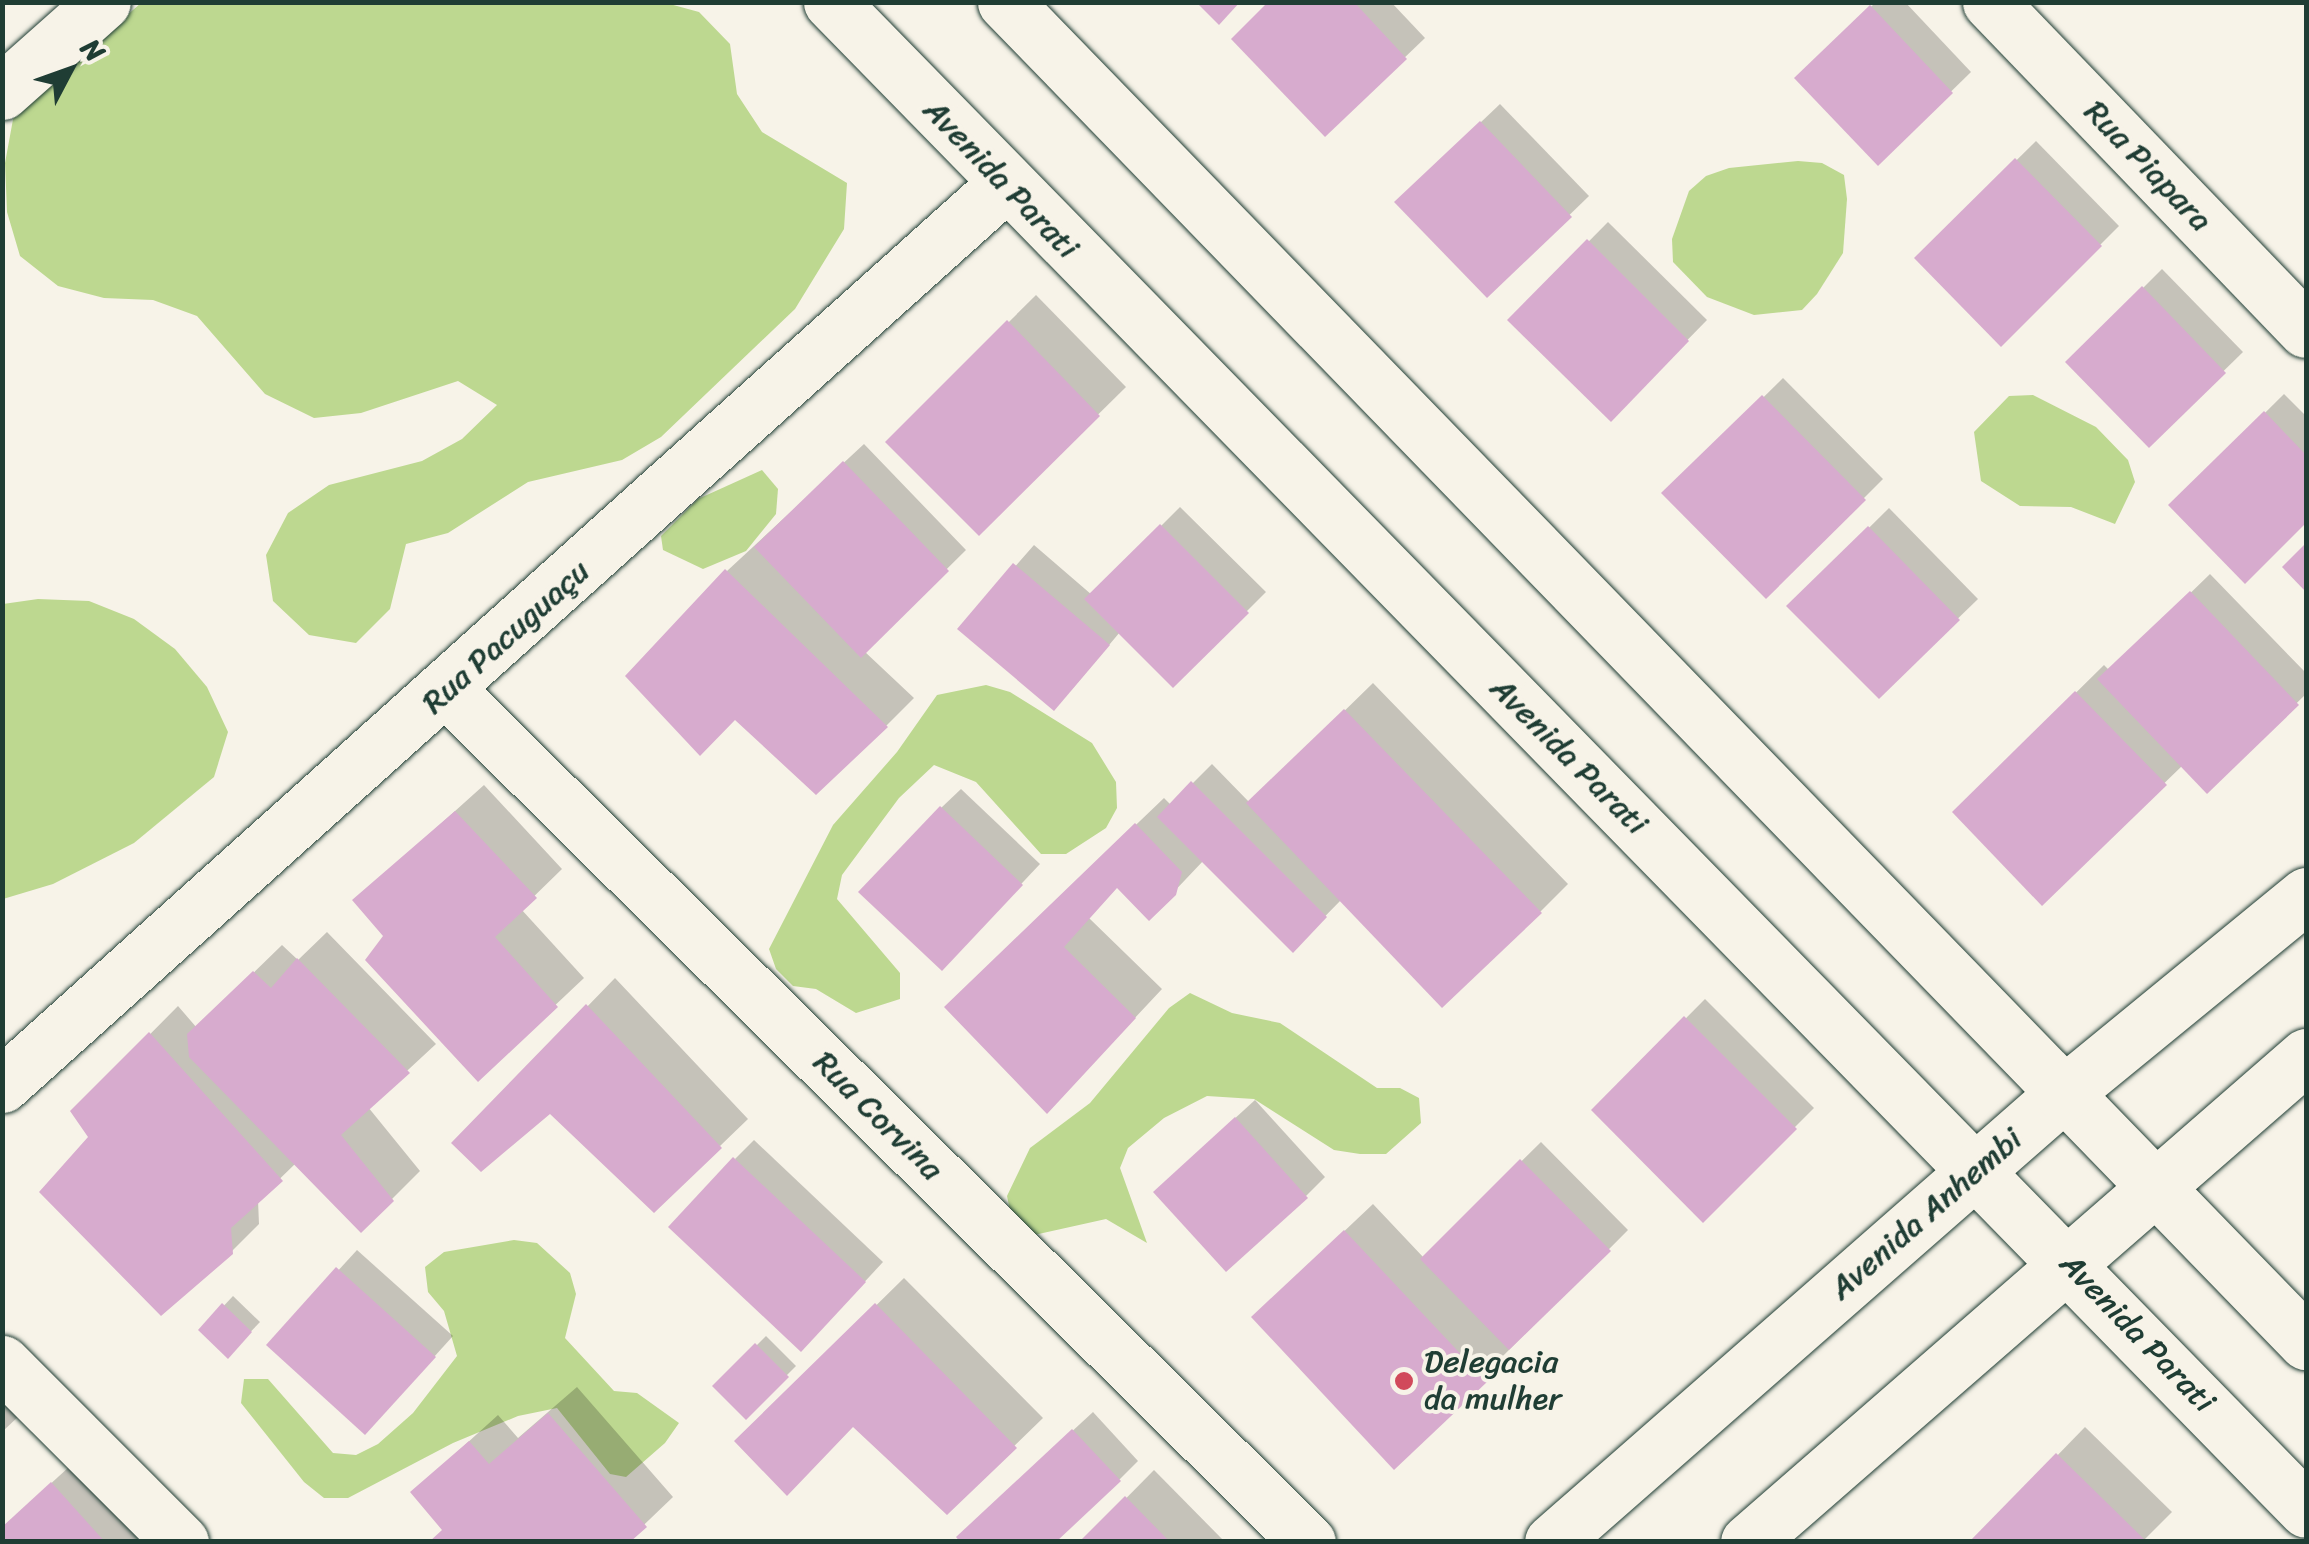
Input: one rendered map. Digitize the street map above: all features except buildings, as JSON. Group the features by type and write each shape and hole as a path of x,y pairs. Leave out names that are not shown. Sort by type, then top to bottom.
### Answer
{"street":[{"path":"2,92 103,2"},
{"name":"Avenida Parati","path":"831,2 1005,184 2069,1262 2306,1510"},
{"path":"1005,2 2306,1342"},
{"name":"Rua Piapara","path":"1990,2 2306,330"},
{"name":"Rua Pacuguaçu","path":"2,1085 447,690 1005,184"},
{"name":"Rua Corvina","path":"447,690 1308,1542"},
{"name":"Avenida Anhembi","path":"1552,1542 1976,1169 2306,894"},
{"path":"1748,1542 2306,1056"},
{"path":"2,1363 181,1542"}],"green space":[{"path":"141,3 666,3 699,12 730,44 737,94 762,132 847,183 844,229 795,309 661,437 622,460 528,482 448,533 406,544 390,609 356,643 309,635 273,601 266,555 288,513 329,485 422,461 462,439 497,405 458,381 361,413 314,418 265,394 197,316 153,300 104,298 58,286 20,256 7,212 5,163 14,114"},
{"path":"1798,161 1822,163 1844,175 1847,199 1843,253 1817,294 1802,310 1754,315 1707,297 1673,262 1672,239 1689,191 1706,176 1729,168"},
{"path":"2033,395 2096,427 2128,460 2135,482 2115,524 2071,507 2020,506 1981,481 1974,432 2009,396"},
{"path":"762,470 778,489 776,514 746,551 703,569 663,550 661,536 698,499"},
{"path":"38,599 89,601 134,619 175,649 207,687 228,732 214,777 134,843 53,884 3,899 3,604"},
{"path":"986,685 1010,692 1092,743 1116,782 1117,808 1106,828 1066,854 1041,854 976,782 934,765 899,798 842,875 837,899 900,973 900,999 856,1013 816,989 793,986 776,969 769,949 833,825 897,752 937,695"},
{"path":"1190,993 1232,1013 1280,1023 1377,1088 1400,1088 1419,1098 1421,1123 1386,1154 1360,1154 1334,1150 1254,1099 1207,1096 1164,1118 1128,1148 1120,1168 1147,1243 1106,1219 1034,1235 1012,1220 1007,1196 1030,1148 1090,1103 1169,1008"},
{"path":"514,1240 537,1243 570,1273 576,1294 565,1338 614,1391 637,1393 679,1423 665,1443 626,1477 610,1474 557,1408 518,1416 453,1443 348,1498 324,1498 304,1482 241,1403 244,1379 268,1379 333,1453 356,1455 378,1444 413,1413 457,1356 444,1311 428,1292 425,1267 444,1252"}],"place":[{"name":"Delegacia da mulher","path":"1404,1381"}]}
